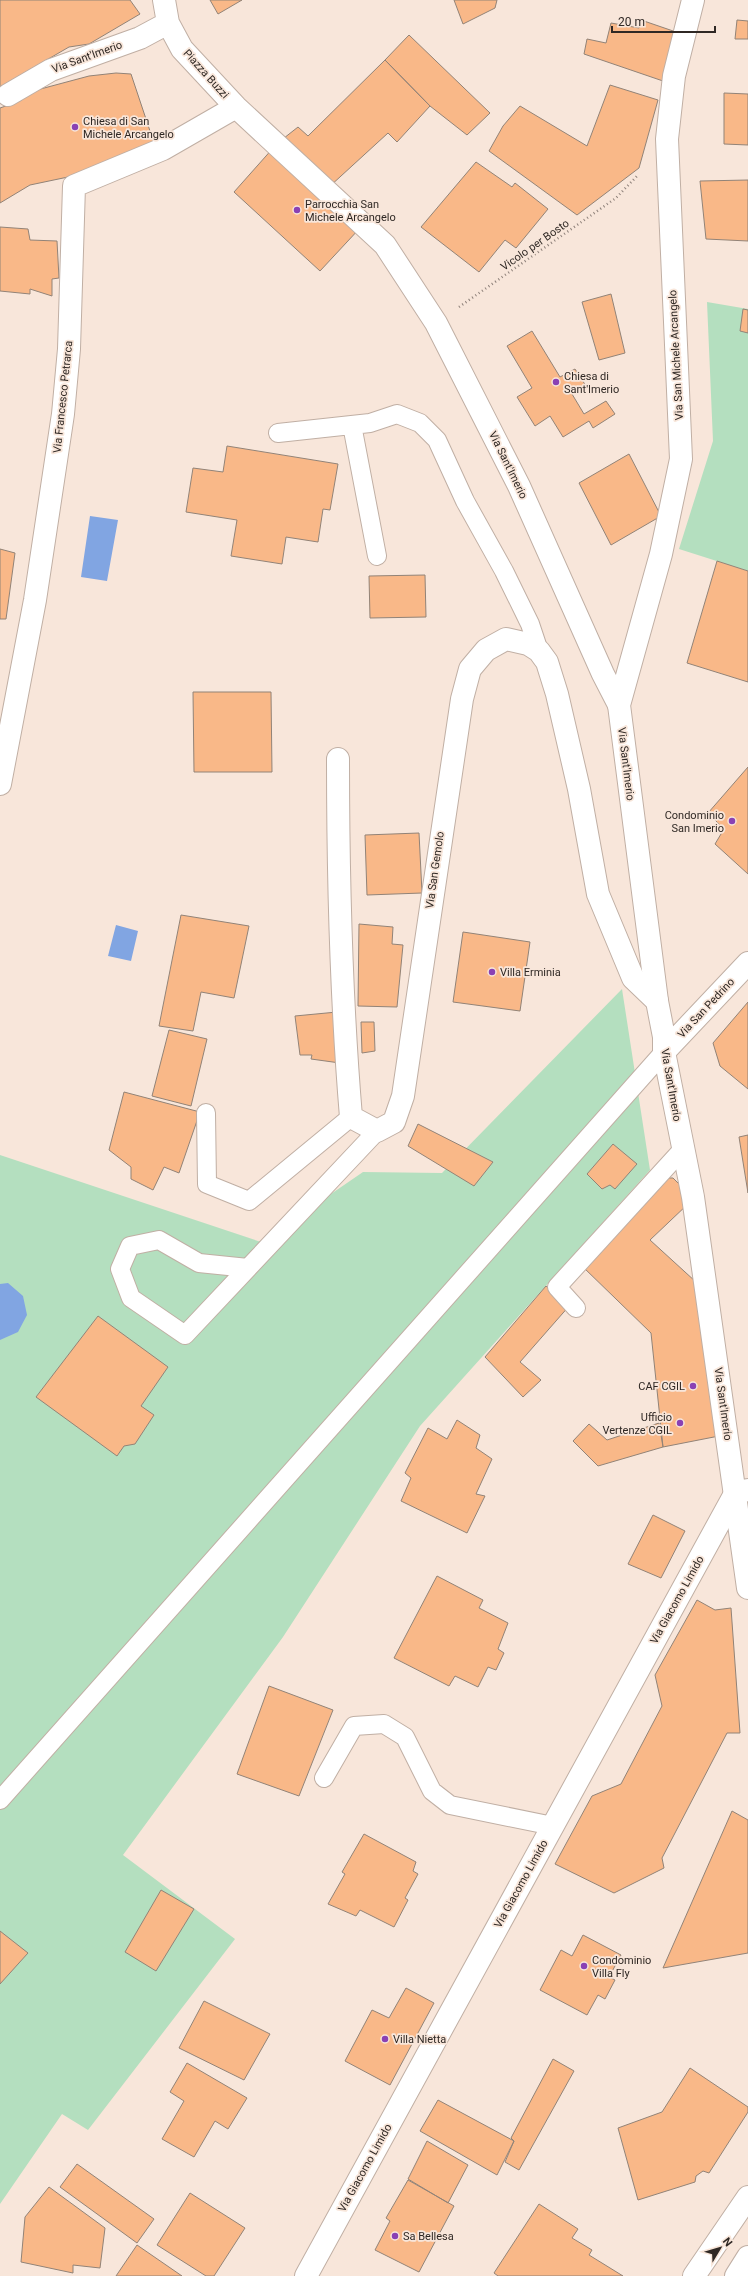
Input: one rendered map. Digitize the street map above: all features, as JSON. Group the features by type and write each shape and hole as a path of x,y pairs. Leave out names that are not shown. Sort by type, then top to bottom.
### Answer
{"street":[{"name":"Piazza Buzzi","path":"164,0 168,24 182,49 236,107 268,136"},
{"name":"Via San Michele Arcangelo","path":"619,704 661,554 681,459 667,139 674,76 692,0"},
{"name":"Via Sant'Imerio","path":"8,95 51,70 140,38 168,24"},
{"name":"Via Francesco Petrarca","path":"0,784 35,600 63,414 69,349 74,186 163,149 236,107"},
{"name":"Via Sant'Imerio","path":"268,136 385,245 436,323 520,486 603,674 619,704 657,1000 664,1037 664,1052 693,1197 742,1491 748,1588"},
{"name":"Via San Gemolo","path":"377,1131 394,1122 403,1096 452,755 462,699 470,669 486,650 506,639 528,644 539,651"},
{"path":"539,651 547,662 557,694 579,789 598,894 632,978 657,1000"},
{"path":"338,759 338,861 351,1116 377,1131"},
{"name":"Via San Pedrino","path":"664,1052 748,963"},
{"name":"Via Giacomo Limido","path":"306,2276 553,1826 742,1491"},
{"path":"694,2276 748,2197"},
{"path":"736,2276 748,2257"}],"lane":[{"path":"278,433 370,423 397,414 420,423 436,440 465,501 504,571 530,624 539,651"},
{"path":"352,425 377,556"},
{"path":"0,1800 664,1052"},
{"path":"206,1113 207,1184 249,1201 351,1116"},
{"path":"248,1268 199,1263 159,1240 130,1246 120,1269 131,1298 185,1335 377,1131"},
{"path":"576,1308 557,1286 683,1149"},
{"path":"324,1778 354,1726 384,1724 405,1737 432,1791 450,1806 553,1826"}],"path":[{"name":"Vicolo per Bosto","path":"436,323 616,198 639,174"}],"green space":[{"path":"707,302 748,309 748,571 679,549 713,441"},
{"path":"622,989 650,1170 420,1426 283,1637 123,1855 235,1939 88,2130 62,2114 0,2204 0,1155 261,1242 363,1172 442,1173"}],"water":[{"path":"90,516 118,520 107,581 81,577"},
{"path":"116,925 138,931 131,961 108,956"},
{"path":"8,1283 23,1296 27,1315 18,1332 0,1340 0,1284"}],"building":[{"path":"0,0 130,0 140,14 89,44 69,47 0,87"},
{"path":"210,0 242,0 218,14"},
{"path":"454,0 497,0 495,8 463,24"},
{"path":"641,20 679,33 663,81 584,54 587,39 606,43 611,23 639,28"},
{"path":"737,20 748,21 748,39 735,39"},
{"path":"409,35 490,113 467,135 430,106 385,60"},
{"path":"385,60 430,106 397,142 388,133 329,187 279,142 298,127 308,136"},
{"name":"Chiesa di San Michele Arcangelo","path":"116,73 131,74 154,143 68,177 30,185 0,203 0,108 20,101 33,91 89,76"},
{"path":"610,85 658,100 639,168 577,215 489,151 503,126 520,106 587,146"},
{"path":"724,93 748,94 748,145 724,144"},
{"name":"Parrocchia San Michele Arcangelo","path":"274,147 360,228 320,271 234,192"},
{"path":"476,162 512,187 515,183 548,209 516,248 505,240 479,272 421,227"},
{"path":"748,180 748,241 706,239 700,181"},
{"path":"0,227 28,229 30,240 57,241 59,278 52,279 52,296 30,289 30,294 0,291"},
{"path":"611,294 625,353 599,360 582,302"},
{"path":"743,309 748,310 748,333 740,331"},
{"name":"Chiesa di Sant'Imerio","path":"532,331 560,377 575,369 586,386 572,394 584,414 606,401 615,414 593,428 589,421 563,437 550,416 535,426 517,397 532,388 507,346"},
{"path":"227,446 338,464 330,510 323,509 318,542 286,537 282,564 231,556 237,520 186,512 193,468 223,472"},
{"path":"629,454 661,516 611,545 579,483"},
{"path":"0,549 15,553 6,619 0,619"},
{"path":"717,561 748,571 748,682 687,663"},
{"path":"425,575 426,617 370,618 369,576"},
{"path":"193,692 271,692 272,772 194,772"},
{"name":"Condominio San Imerio","path":"748,767 748,874 715,844 724,829 708,813"},
{"path":"419,833 422,893 367,895 365,835"},
{"path":"181,915 249,926 234,998 201,992 193,1031 159,1026"},
{"path":"359,924 393,927 392,944 403,945 397,1007 358,1006"},
{"name":"Villa Erminia","path":"463,932 530,942 520,1011 453,1002"},
{"path":"748,1002 748,1089 720,1066 713,1043"},
{"path":"337,1012 340,1063 311,1059 312,1055 300,1055 295,1016"},
{"path":"361,1022 374,1022 375,1051 362,1053"},
{"path":"169,1030 207,1039 191,1106 152,1096"},
{"path":"124,1092 200,1112 179,1173 164,1167 153,1190 131,1179 131,1167 109,1150"},
{"path":"418,1124 493,1162 474,1186 408,1146"},
{"path":"748,1135 748,1193 739,1137"},
{"path":"613,1144 637,1164 615,1189 610,1185 602,1189 587,1174"},
{"path":"663,1178 673,1178 689,1194 689,1203 650,1240 696,1282 719,1436 663,1447 651,1333 582,1266"},
{"path":"546,1286 570,1305 520,1362 541,1380 523,1397 485,1357"},
{"path":"98,1316 168,1367 141,1406 154,1415 135,1444 124,1446 117,1456 36,1397"},
{"path":"457,1420 480,1435 476,1448 492,1459 476,1494 485,1496 467,1533 401,1501 411,1478 405,1473 428,1428 447,1439"},
{"path":"659,1423 663,1447 598,1466 573,1441 589,1424 607,1440"},
{"path":"653,1515 685,1531 661,1578 628,1564"},
{"path":"437,1576 483,1600 479,1608 508,1623 498,1649 504,1653 496,1670 488,1667 478,1687 455,1676 449,1686 394,1658"},
{"path":"697,1600 715,1610 731,1608 740,1733 727,1733 662,1858 664,1868 614,1893 555,1864 592,1796 621,1784 662,1706 655,1675"},
{"path":"269,1686 333,1710 299,1796 237,1774"},
{"path":"732,1811 748,1820 748,1953 663,1968"},
{"path":"364,1834 416,1862 413,1871 418,1874 405,1898 408,1900 394,1927 360,1910 356,1916 328,1904 345,1874 342,1872"},
{"path":"161,1890 194,1909 156,1971 125,1952"},
{"path":"0,1931 28,1953 0,1984"},
{"name":"Condominio Villa Fly","path":"583,1935 621,1955 609,1977 615,1980 605,1999 598,1995 587,2015 540,1990 561,1950 572,1956"},
{"name":"Villa Nietta","path":"406,1988 434,2003 390,2085 345,2061 372,2010 389,2018"},
{"path":"204,2001 270,2034 244,2080 179,2048"},
{"path":"553,2059 574,2071 519,2170 505,2162 514,2141 511,2138"},
{"path":"187,2063 247,2098 228,2129 215,2121 194,2157 162,2139 184,2101 170,2092"},
{"path":"690,2068 748,2107 748,2112 709,2173 703,2171 696,2176 695,2182 638,2200 618,2128 662,2112"},
{"path":"438,2100 514,2141 497,2175 420,2131"},
{"path":"427,2141 468,2165 448,2203 408,2179"},
{"path":"77,2164 154,2219 137,2243 60,2187"},
{"path":"408,2180 454,2206 419,2272 375,2250 390,2221 386,2218"},
{"path":"49,2187 105,2228 100,2268 73,2265 73,2273 21,2262 25,2217"},
{"path":"190,2193 245,2228 214,2276 206,2276 157,2245"},
{"path":"539,2204 578,2229 572,2238 592,2250 589,2255 623,2276 498,2276 494,2273"},
{"path":"137,2245 182,2276 116,2276"}],"place":[{"name":"Chiesa di San Michele Arcangelo","path":"75,127"},
{"name":"Parrocchia San Michele Arcangelo","path":"297,210"},
{"name":"Chiesa di Sant'Imerio","path":"556,382"},
{"name":"Condominio San Imerio","path":"732,821"},
{"name":"Villa Erminia","path":"492,972"},
{"name":"CAF CGIL","path":"693,1386"},
{"name":"Ufficio Vertenze CGIL","path":"680,1423"},
{"name":"Condominio Villa Fly","path":"584,1966"},
{"name":"Villa Nietta","path":"385,2039"},
{"name":"Sa Bellesa","path":"395,2236"}]}
